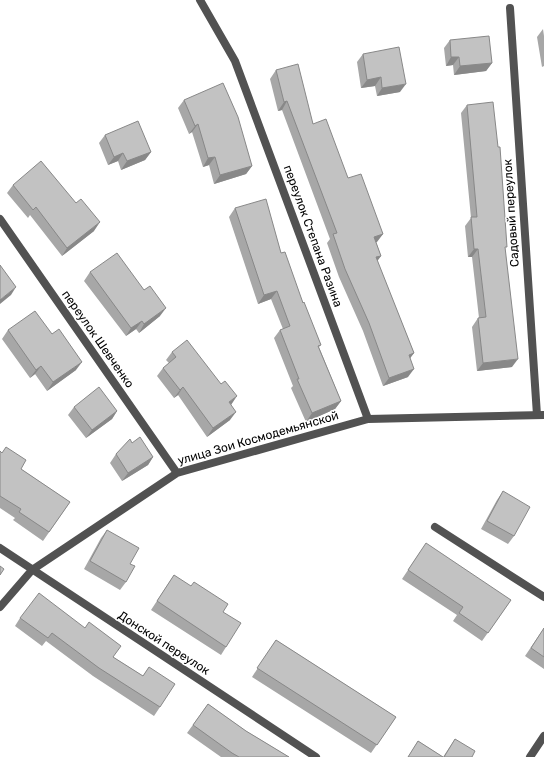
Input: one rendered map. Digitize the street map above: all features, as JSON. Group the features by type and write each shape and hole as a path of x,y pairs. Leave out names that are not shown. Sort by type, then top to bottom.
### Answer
{"street":[{"name":"переулок Степана Разина","path":"200,0 235,61 368,419"},
{"name":"Садовый переулок","path":"510,8 540,415"},
{"name":"переулок Шевченко","path":"0,219 177,473"},
{"name":"улица Зои Космодемьянской","path":"0,607 32,570 177,473 368,419 540,415"},
{"path":"435,527 544,597"},
{"name":"Донской переулок","path":"0,548 316,757"},
{"path":"530,757 544,736"}],"building":[{"path":"489,36 492,63 460,66 459,57 451,57 450,40"},
{"path":"399,47 406,84 382,88 381,77 367,80 363,54"},
{"path":"298,64 313,124 326,119 348,178 361,174 383,234 374,237 381,256 376,257 414,353 409,355 414,369 389,378 369,323 345,269 333,234 337,233 287,101 284,102 276,70"},
{"path":"223,83 238,117 252,166 220,175 215,157 208,158 198,124 195,126 184,100"},
{"path":"493,102 498,147 500,147 507,247 505,247 518,359 483,363 478,318 486,317 478,249 474,249 471,217 477,217 467,105"},
{"path":"138,121 151,152 127,161 123,153 114,157 105,135"},
{"path":"41,161 76,203 81,199 100,222 67,248 36,207 33,210 13,185"},
{"path":"266,199 281,253 285,252 303,303 304,302 321,345 318,346 341,401 312,413 297,379 299,379 280,330 290,326 277,291 264,295 235,208"},
{"path":"117,253 144,290 150,286 166,308 144,324 142,321 131,328 90,272"},
{"path":"0,265 16,287 0,300"},
{"path":"35,311 52,334 59,329 82,362 53,382 41,366 36,370 8,330"},
{"path":"187,340 221,384 225,381 237,396 229,402 236,412 213,428 183,387 180,390 163,368 176,357 172,352"},
{"path":"99,387 117,411 92,430 74,407"},
{"path":"140,437 153,457 128,473 116,454 130,439 132,443"},
{"path":"6,447 26,460 21,469 70,502 49,532 19,512 21,509 0,496 0,451 2,453"},
{"path":"503,491 530,507 514,536 487,521"},
{"path":"107,530 139,548 130,564 135,566 126,582 90,561"},
{"path":"426,543 511,600 488,633 459,613 463,607 408,570"},
{"path":"0,566 4,569 0,575"},
{"path":"174,575 191,586 194,582 228,604 223,612 241,623 226,647 157,601"},
{"path":"39,593 85,628 89,622 121,646 113,657 143,676 149,667 175,684 160,707 99,668 52,633 48,638 20,618"},
{"path":"544,628 544,657 531,648"},
{"path":"276,640 396,717 377,745 257,668"},
{"path":"208,704 246,731 289,757 239,757 232,753 193,725"},
{"path":"455,739 475,751 472,757 444,757"},
{"path":"418,741 443,757 408,757"}]}
